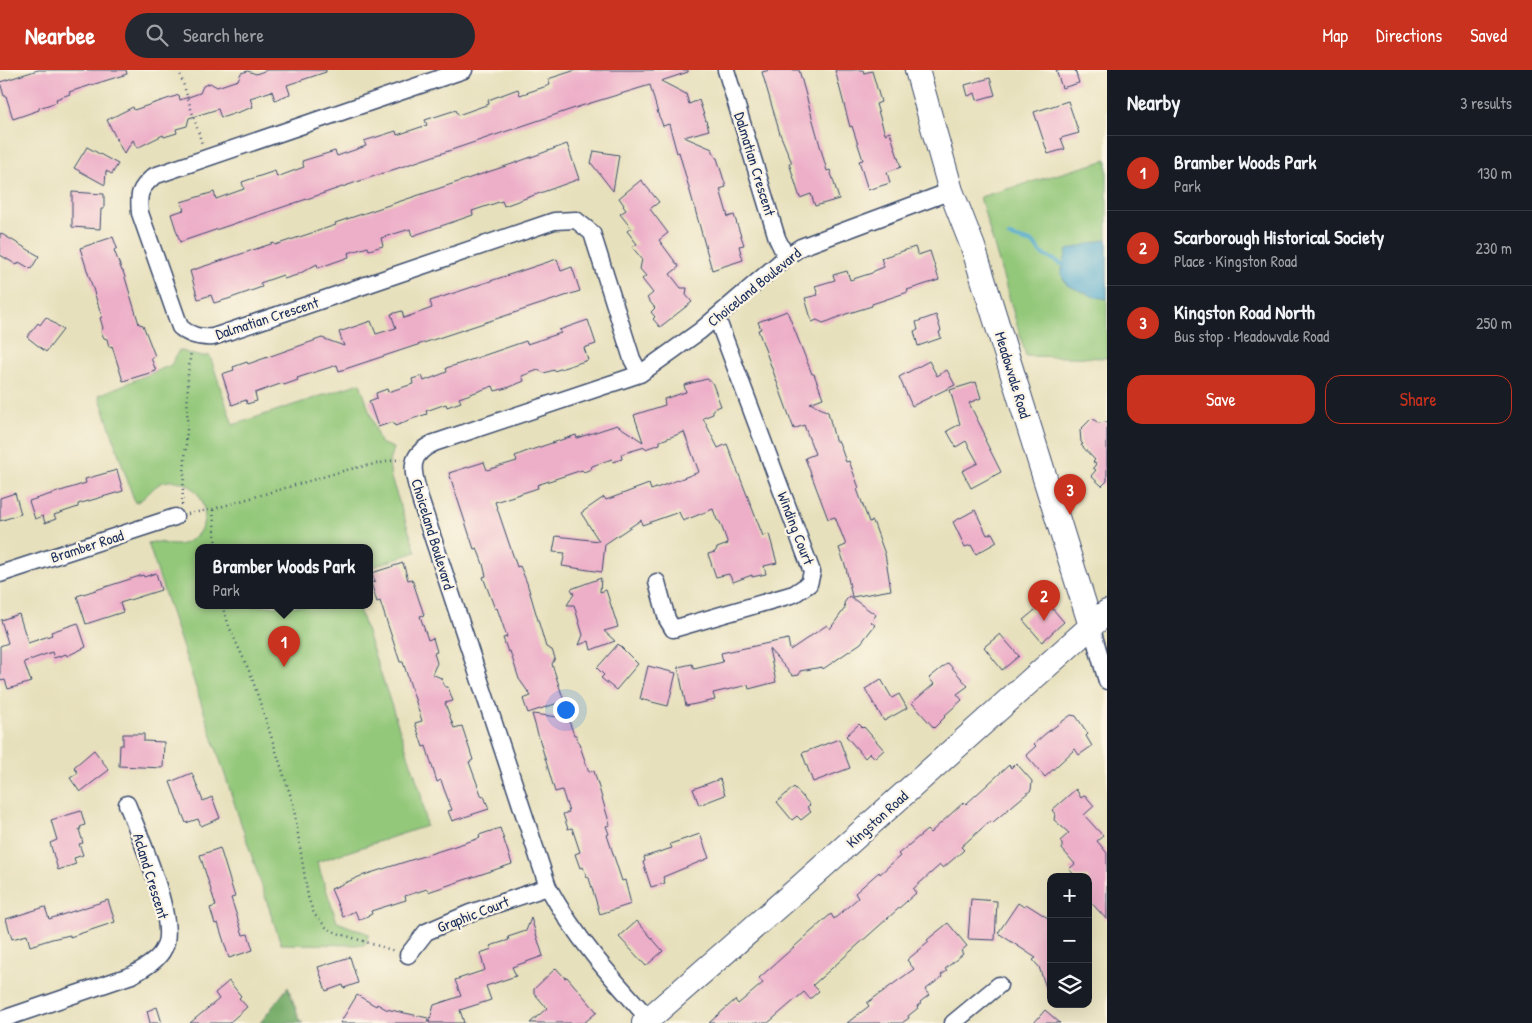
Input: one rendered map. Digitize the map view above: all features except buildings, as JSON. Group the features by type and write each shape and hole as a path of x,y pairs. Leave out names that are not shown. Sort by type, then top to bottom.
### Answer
{"street":[{"name":"Dalmatian Crescent","path":"464,70 154,176 142,186 139,199 140,213 180,327 197,337 213,336 554,221 576,220 592,233 629,349 640,374"},
{"name":"Dalmatian Crescent","path":"726,70 777,238 786,257"},
{"name":"Meadowvale Road","path":"917,70 951,190 973,246 1099,619 1107,681"},
{"name":"Choiceland Boulevard","path":"646,1021 578,937 563,915 548,887 421,502 413,468 414,458 420,451 434,443 640,374 717,318 786,257 801,247 951,190"},
{"name":"Winding Court","path":"657,582 667,619 673,629 794,594 808,584 812,572 717,318"},
{"name":"Bramber Road","path":"0,574 175,517"},
{"name":"Kingston Road","path":"646,1021 800,887 1099,619"},
{"name":"Acland Crescent","path":"0,1020 132,975 152,963 165,948 167,929 162,899 127,804"},
{"name":"Graphic Court","path":"408,955 426,932 470,913 548,887"},
{"path":"953,1023 999,985"}],"path":[{"path":"179,70 200,140 208,157"},
{"path":"175,517 182,504 188,429 188,374 191,353"},
{"path":"175,517 213,509 350,469 393,460 414,458"},
{"path":"213,509 216,544"},
{"path":"223,609 251,675 293,803 308,897 314,914 326,927 336,933 408,955"}],"green space":[{"path":"1107,160 1107,358 1026,356 980,197"},
{"path":"179,350 197,356 210,356 233,425 360,383 380,443 393,448 389,462 391,478 416,552 373,567 373,544 195,544 195,609 359,609 421,793 426,826 317,862 337,922 369,934 365,945 281,944 148,543 158,542 180,545 196,536 202,527 203,506 199,496 191,487 181,482 169,481 159,484 144,498 135,503 99,395 171,365"},
{"path":"288,987 300,1021 303,1023 260,1023"}],"water":[{"path":"1107,239 1107,299 1092,296 1067,285 1061,274 1067,250"}],"waterway":[{"path":"1009,236 1033,243 1042,254 1064,265 1068,265"}],"place":[{"name":"Kingston Road North","path":"1070,515"},
{"name":"Scarborough Historical Society","path":"1044,621"},
{"name":"Bramber Woods Park","path":"284,667"}]}
